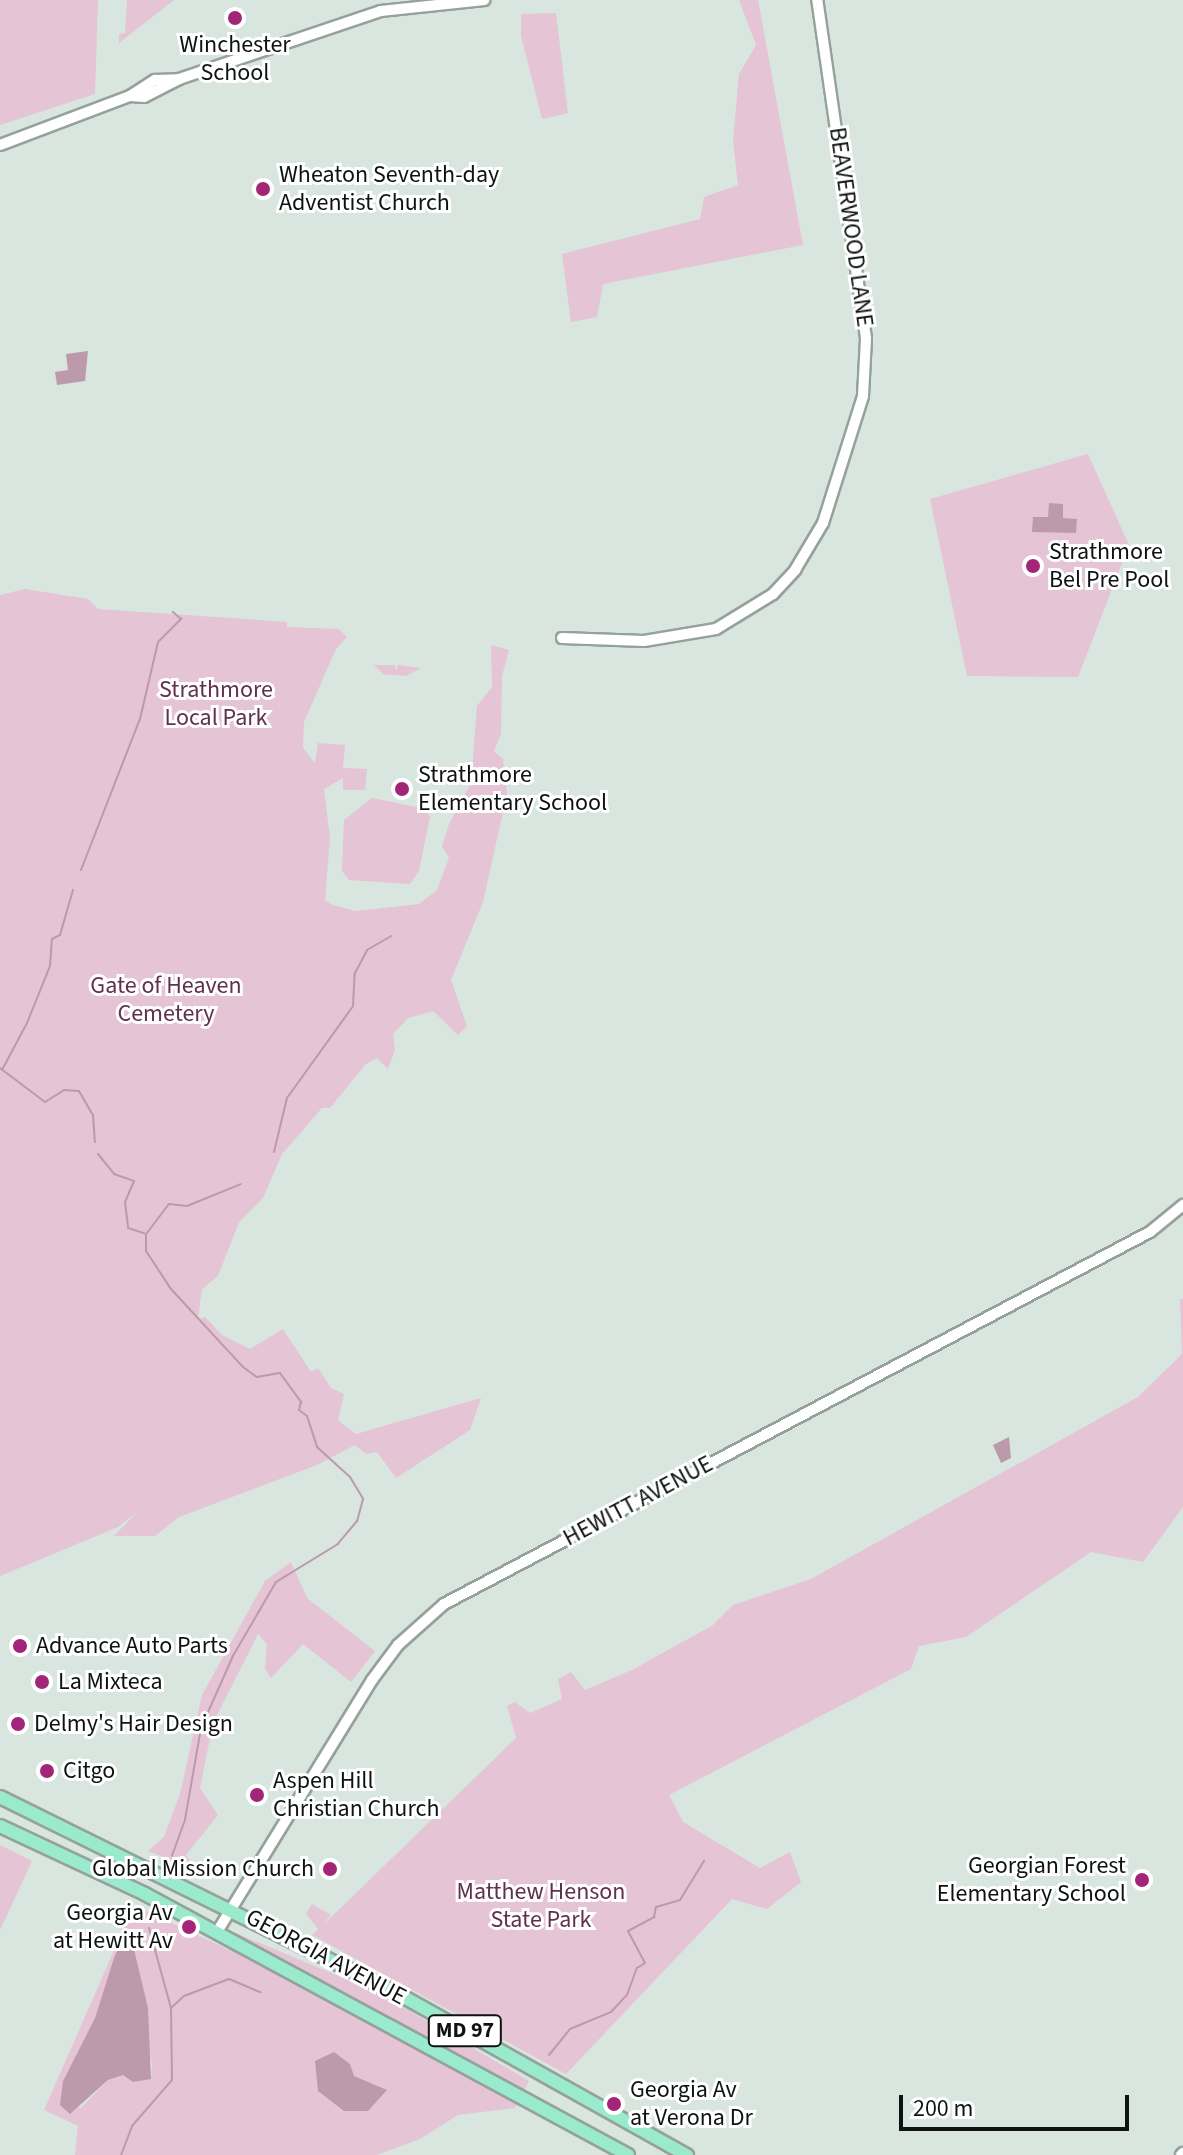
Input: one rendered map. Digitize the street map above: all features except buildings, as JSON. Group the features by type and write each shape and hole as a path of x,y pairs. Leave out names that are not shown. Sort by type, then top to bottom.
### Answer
{"main road":[{"name":"GEORGIA AVENUE","path":"0,1797 230,1906 687,2155"},
{"name":"GEORGIA AVENUE","path":"0,1826 217,1932 628,2155"}],"street":[{"path":"1,144 130,96 155,80 179,79 357,18 437,1 484,0"},
{"name":"BEAVERWOOD LANE","path":"562,638 644,641 716,629 773,594 795,570 823,523 860,409 866,338 817,0"},
{"name":"HEWITT AVENUE","path":"217,1932 230,1906 372,1680 398,1645 444,1604 1150,1232 1183,1205"}],"green space":[{"path":"0,0 98,0 95,94 0,125"},
{"path":"127,0 174,0 119,43 119,34 125,33"},
{"path":"739,0 758,0 803,245 603,284 597,317 571,322 562,254 700,219 704,197 738,185 733,141 739,74 756,45"},
{"path":"556,13 568,113 542,119 521,36 521,14"},
{"name":"Strathmore Bel Pre Pool","path":"1088,454 1129,545 1078,677 967,676 930,499"},
{"name":"Gate of Heaven Cemetery","path":"25,589 88,599 98,609 287,622 287,627 339,629 347,637 336,649 304,722 303,748 315,763 318,743 345,745 343,768 367,769 365,790 343,790 343,778 324,789 330,838 325,900 332,905 356,911 419,904 437,890 449,858 442,846 449,824 471,783 477,706 492,687 491,645 509,650 502,676 501,734 494,751 503,759 507,794 483,902 451,980 467,1026 458,1035 433,1011 408,1018 393,1034 395,1050 388,1069 377,1058 366,1064 330,1108 322,1108 282,1154 263,1198 239,1222 218,1276 202,1289 198,1319 205,1317 222,1335 250,1349 283,1329 311,1372 318,1368 331,1388 344,1394 338,1420 356,1434 481,1398 470,1430 396,1478 377,1452 366,1454 355,1445 317,1465 179,1517 155,1536 114,1536 137,1512 118,1527 0,1576 0,595"},
{"path":"374,665 395,665 396,671 398,665 421,668 406,676 383,674"},
{"path":"372,798 426,809 430,817 419,871 410,884 349,880 342,871 344,820"},
{"name":"Matthew Henson State Park","path":"1180,1299 1183,1299 1183,1507 1143,1562 1091,1552 966,1637 919,1646 911,1669 669,1795 683,1822 760,1868 790,1852 801,1882 767,1909 732,1899 566,2074 312,1935 318,1929 306,1914 312,1904 331,1915 324,1924 516,1738 507,1706 515,1702 530,1713 562,1699 558,1679 571,1672 585,1690 632,1670 713,1625 733,1605 811,1579 1138,1397 1182,1354"},
{"path":"291,1562 307,1598 375,1651 351,1682 303,1644 271,1678 265,1669 267,1644 258,1634 213,1723 200,1788 218,1815 186,1855 196,1870 148,1851 164,1837 180,1794 202,1695 265,1581"},
{"path":"0,1845 32,1861 0,1930"},
{"path":"134,1905 229,1950 236,1933 379,1993 529,2081 515,2108 458,2115 420,2139 377,2155 75,2155 78,2126 44,2110","holes":["123,1939 152,2064 151,2079 123,2075 108,2080 80,2109 63,2081 95,2018"]}],"shaded area":[{"path":"88,351 85,381 57,385 55,372 68,370 66,354"},
{"path":"1049,503 1063,504 1063,518 1077,519 1076,533 1032,532 1033,517 1048,517"},
{"path":"1009,1437 1011,1458 1001,1463 993,1445"},
{"path":"131,1937 148,2008 151,2079 133,2082 123,2075 108,2080 70,2114 60,2105 63,2081 95,2018 123,1938"},
{"path":"334,2052 350,2064 354,2076 387,2090 368,2111 344,2111 318,2091 315,2061"}],"waterway":[{"path":"81,870 140,719 158,642 181,619 173,612"},
{"path":"2,1070 27,1023 50,966 52,939 60,935 73,890"},
{"path":"274,1152 287,1098 353,1006 355,973 367,950 391,936"},
{"path":"0,1068 45,1102 64,1090 79,1091 93,1115 95,1142"},
{"path":"98,1154 114,1174 134,1181 125,1202 128,1228 146,1234 146,1251 171,1289 243,1367 257,1377 280,1373 301,1402 299,1410 307,1416 317,1447 350,1477 363,1499 357,1521 338,1544 276,1582 233,1656 201,1728 185,1820 172,1856"},
{"path":"147,1233 169,1204 187,1206 241,1184"},
{"path":"549,2055 570,2029 611,2012 627,1995 637,1968 645,1963 628,1931 654,1917 656,1907 680,1900 704,1861"},
{"path":"121,2155 132,2126 172,2080 171,2008 149,1928"},
{"path":"171,2008 184,1996 229,1979 260,1992"}],"place":[{"name":"Winchester School","path":"235,18"},
{"name":"Wheaton Seventh-day Adventist Church","path":"263,189"},
{"name":"Strathmore Bel Pre Pool","path":"1033,566"},
{"name":"Strathmore Elementary School","path":"402,789"},
{"name":"Advance Auto Parts","path":"20,1646"},
{"name":"La Mixteca","path":"42,1682"},
{"name":"Delmy's Hair Design","path":"18,1724"},
{"name":"Citgo","path":"47,1771"},
{"name":"Aspen Hill Christian Church","path":"257,1795"},
{"name":"Global Mission Church","path":"330,1869"},
{"name":"Georgian Forest Elementary School","path":"1142,1880"},
{"name":"Georgia Av at Hewitt Av","path":"189,1927"},
{"name":"Georgia Av at Verona Dr","path":"614,2104"}],"park label":[{"name":"Strathmore Local Park","path":"216,704"}]}
